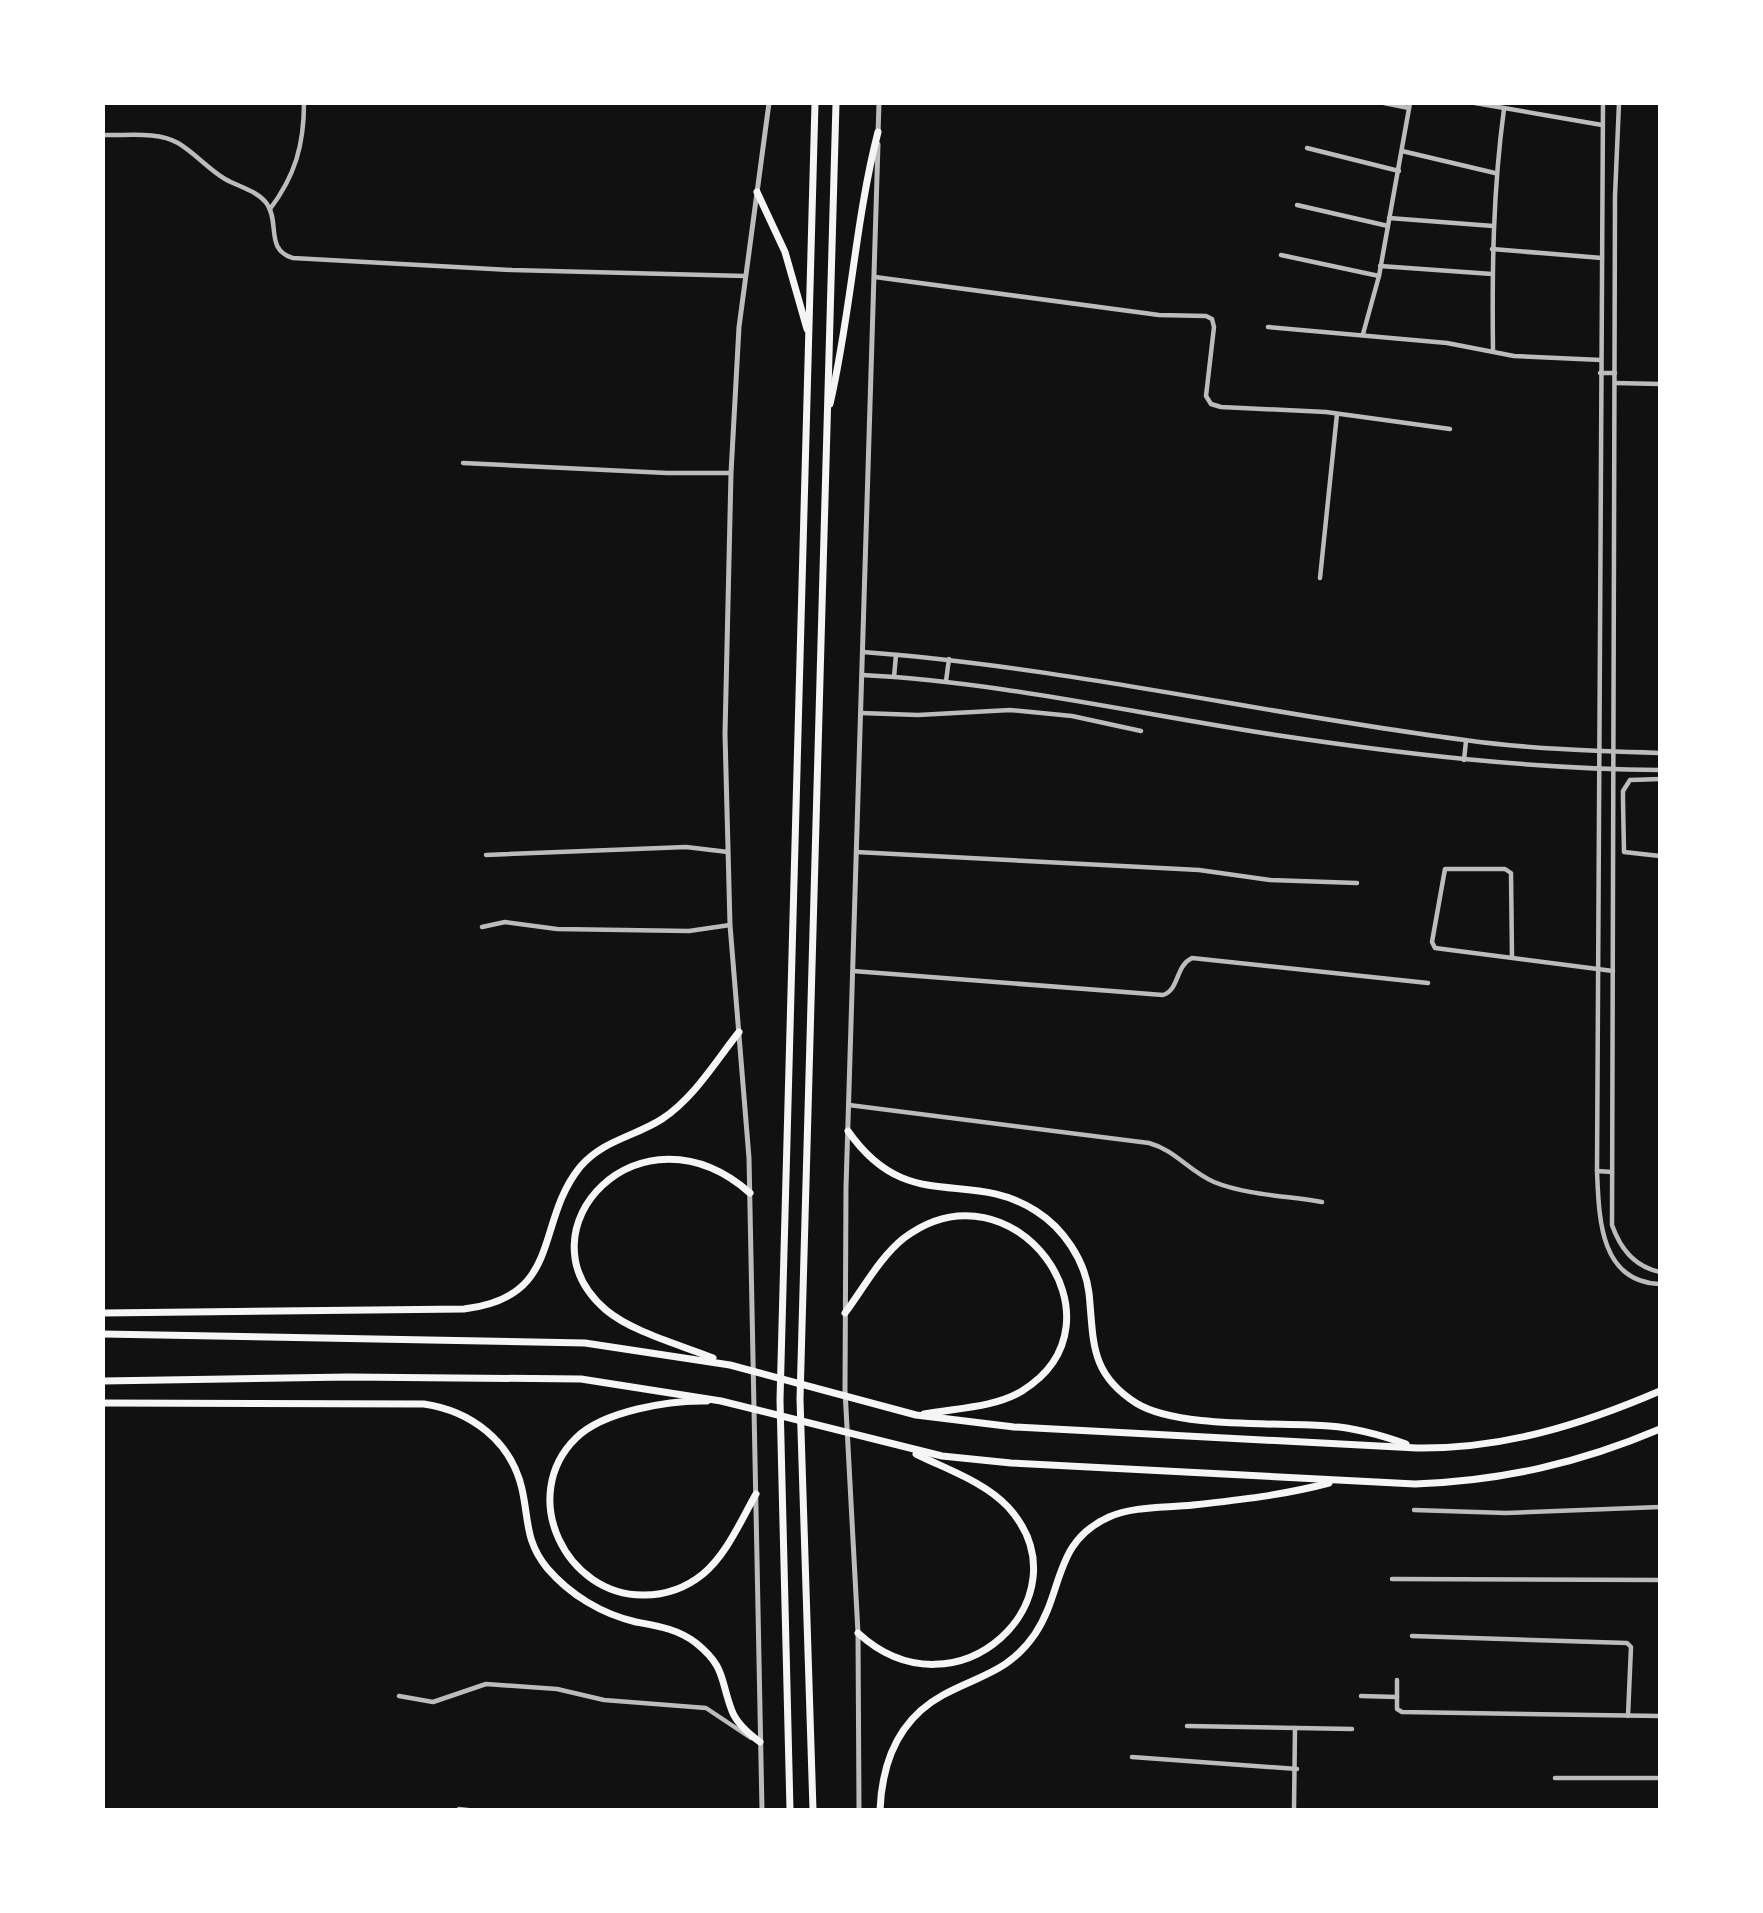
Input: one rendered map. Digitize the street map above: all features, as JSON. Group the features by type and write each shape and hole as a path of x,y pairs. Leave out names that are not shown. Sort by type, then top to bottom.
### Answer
{"main road":[{"path":"790,1810 780,1400 815,103"},
{"path":"813,1810 800,1399 836,103"},
{"path":"826,422 845,328 866,186 878,132"},
{"path":"757,192 785,252 808,331"},
{"path":"103,1313 464,1309 495,1303 522,1286 542,1260 562,1199 581,1167 606,1145 653,1125 674,1110 739,1031"},
{"path":"848,1131 872,1160 904,1180 928,1187 999,1195 1035,1210 1051,1223 1065,1237 1084,1272 1089,1291 1090,1330 1098,1359 1114,1385 1138,1404 1158,1413 1181,1418 1348,1428 1417,1448"},
{"path":"730,1365 612,1315 590,1292 578,1262 577,1231 588,1201 608,1177 626,1167 653,1160 694,1162 730,1177 750,1193"},
{"path":"845,1314 902,1240 930,1224 961,1217 993,1220 1022,1233 1046,1255 1055,1268 1064,1294 1064,1331 1054,1357 1037,1380 1004,1399 916,1415"},
{"path":"103,1334 536,1341 622,1347 730,1365 916,1415 1014,1427 1417,1448 1474,1446 1527,1437 1597,1417 1660,1391"},
{"path":"103,1381 533,1377 617,1383 722,1401 908,1450 1011,1463 1415,1484 1506,1477 1584,1459 1660,1429"},
{"path":"722,1401 651,1407 584,1431 568,1448 556,1469 551,1492 551,1516 557,1539 569,1559 586,1576 616,1592 662,1594 694,1581 718,1557 756,1494"},
{"path":"103,1403 424,1405 448,1409 470,1418 498,1441 513,1462 522,1487 530,1542 547,1568 569,1590 594,1606 621,1618 671,1629 699,1645 719,1670 737,1719 760,1742"},
{"path":"858,1633 875,1648 896,1658 942,1665 969,1659 984,1652 1004,1636 1019,1616 1028,1597 1032,1565 1025,1534 1014,1514 989,1491 908,1450"},
{"path":"880,1810 883,1772 903,1729 932,1702 994,1673 1025,1648 1045,1617 1068,1551 1090,1528 1124,1512 1252,1499 1338,1480"}],"street":[{"path":"270,209 295,169 301,148 304,103"},
{"path":"762,1810 750,1193 730,925 725,734 731,473 745,276 769,103"},
{"path":"859,1810 858,1633 845,1390 845,1314 848,1131 879,103"},
{"path":"1363,334 1379,276 1409,105 1384,103"},
{"path":"1475,103 1602,125"},
{"path":"1603,103 1597,1171 1600,1221 1606,1247 1621,1268 1643,1281 1660,1284"},
{"path":"1619,103 1615,196 1616,752 1613,819 1612,1225 1624,1251 1636,1262 1660,1272"},
{"path":"1493,351 1492,249 1495,173 1504,110"},
{"path":"103,135 147,135 177,142 217,174 256,194 270,209 275,244 285,255 293,258 512,270 745,276"},
{"path":"1307,148 1399,171"},
{"path":"1402,151 1495,173"},
{"path":"1297,205 1388,226"},
{"path":"1389,218 1493,226"},
{"path":"1492,249 1602,258"},
{"path":"1281,255 1379,276"},
{"path":"1380,266 1492,274"},
{"path":"875,276 1138,312 1206,316 1212,319 1214,327 1206,396 1211,404 1337,414 1450,429"},
{"path":"1268,327 1363,334 1514,356 1601,360"},
{"path":"1600,373 1615,373"},
{"path":"1615,383 1660,384"},
{"path":"1320,578 1337,414"},
{"path":"463,463 667,473 731,473"},
{"path":"863,652 949,659 1466,741 1616,752 1660,752"},
{"path":"894,677 896,654"},
{"path":"946,681 949,659"},
{"path":"862,675 946,681 1127,708 1274,735 1464,760 1599,769 1660,770"},
{"path":"861,713 918,715 1010,710 1062,714 1141,731"},
{"path":"1464,760 1466,741"},
{"path":"1652,770 1652,779"},
{"path":"1660,779 1636,779 1626,785 1623,819 1624,852 1660,856"},
{"path":"1613,819 1623,819"},
{"path":"486,855 686,846 727,852"},
{"path":"856,852 1199,870 1270,880 1357,883"},
{"path":"1512,957 1511,873 1505,869 1445,869 1432,945 1439,949 1613,971"},
{"path":"482,927 505,922 557,929 689,932 730,925"},
{"path":"853,971 1163,995 1174,987 1181,967 1192,958 1428,984"},
{"path":"849,1105 1149,1143 1171,1151 1205,1178 1224,1185 1322,1202"},
{"path":"1597,1171 1612,1172"},
{"path":"1414,1510 1506,1513 1660,1507"},
{"path":"1392,1579 1660,1580"},
{"path":"1412,1636 1627,1643 1632,1647 1628,1716"},
{"path":"1397,1681 1397,1709 1402,1712 1660,1716"},
{"path":"399,1696 433,1702 486,1684 557,1689 604,1700 702,1707 760,1742"},
{"path":"1361,1696 1397,1698"},
{"path":"1187,1726 1352,1728"},
{"path":"1294,1810 1297,1769 1295,1728"},
{"path":"1132,1757 1297,1769"},
{"path":"1555,1778 1660,1778"},
{"path":"459,1809 468,1810"}]}
